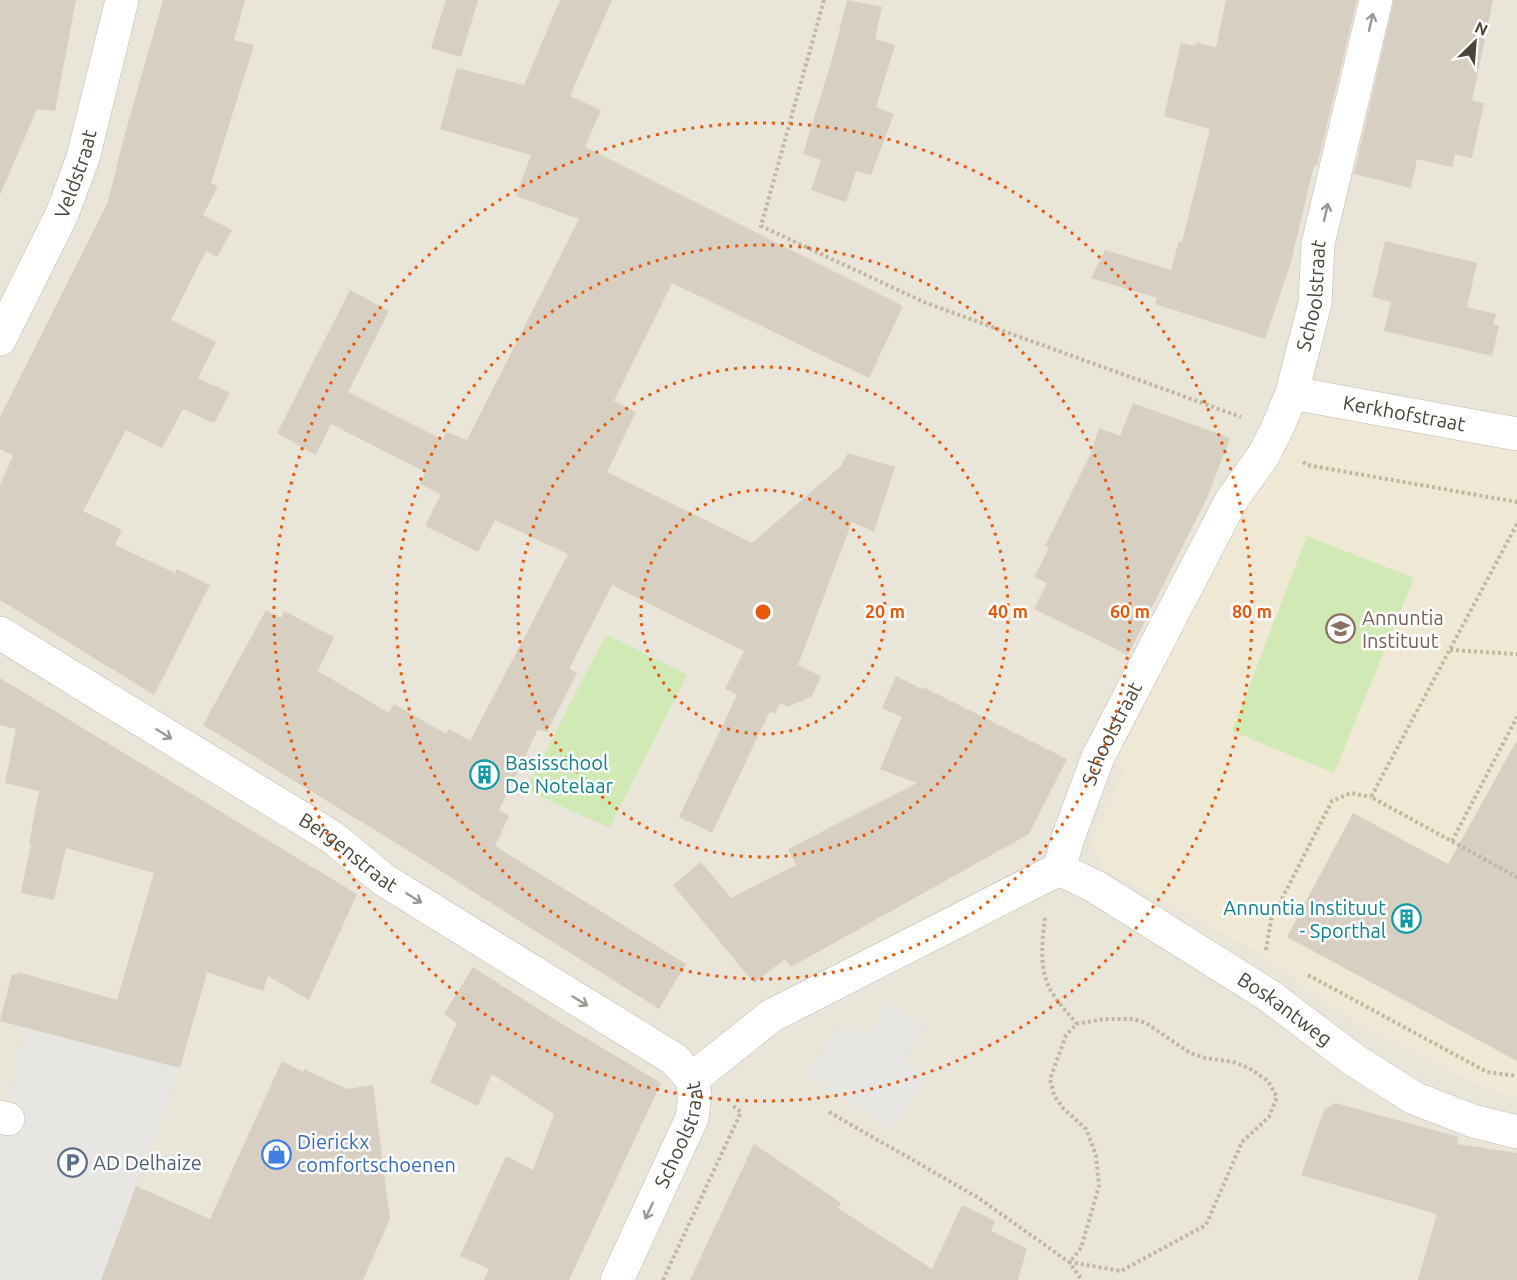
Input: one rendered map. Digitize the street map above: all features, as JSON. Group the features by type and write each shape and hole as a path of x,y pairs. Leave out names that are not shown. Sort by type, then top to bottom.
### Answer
{"street":[{"name":"Veldstraat","path":"0,339 62,214 83,158 122,0"},
{"name":"Schoolstraat","path":"617,1280 692,1118 695,1095 692,1079 771,1016 1059,869 1068,837 1098,757 1231,501 1263,456 1292,393 1315,303 1318,244 1376,0"},
{"name":"Kerkhofstraat","path":"1292,393 1517,434"},
{"name":"Bergenstraat","path":"0,633 332,837 384,880 674,1059 692,1079"},
{"name":"Boskantweg","path":"1059,869 1096,887 1268,995 1354,1060 1414,1098 1473,1121 1517,1132"}],"path":[{"path":"824,0 761,226 926,303 1274,435 1307,465 1517,501"},
{"path":"1371,797 1517,524"},
{"path":"1450,650 1517,654"},
{"path":"1451,841 1517,717"},
{"path":"1236,975 1266,952 1271,920 1332,801 1351,793 1371,797 1517,877"},
{"path":"1059,869 1047,904 1043,964 1049,988 1077,1024"},
{"path":"1306,974 1487,1072 1517,1076"},
{"path":"1104,1019 1132,1019 1146,1023 1190,1053 1205,1058 1233,1062 1249,1068 1268,1081 1277,1097 1269,1117 1242,1142 1206,1225 1121,1271 1069,1262 1082,1248 1099,1186 1096,1155 1086,1130 1063,1108 1054,1095 1050,1079 1066,1035 1077,1024 1104,1019"},
{"path":"829,1112 977,1197 1069,1262 1082,1280"}],"shaded area":[{"path":"0,0 1517,0 1517,1280 0,1280"},
{"name":"Annuntia Instituut","path":"1292,393 1517,434 1517,1099 1479,1085 1354,1021 1256,951 1105,869 1091,842 1127,769 1098,757"},
{"path":"889,1003 925,1026 903,1060 927,1076 892,1130 806,1074 840,1023 866,1039"},
{"name":"AD Delhaize","path":"25,1027 180,1068 101,1280 0,1280 0,1139"}],"green space":[{"path":"1307,536 1414,578 1334,773 1232,731"},
{"path":"606,635 687,675 609,828 526,789"}],"building":[{"path":"0,0 76,0 55,111 37,109 0,195"},
{"path":"163,0 245,0 234,40 254,45 211,183 218,186 203,215 232,230 217,257 206,251 171,320 216,342 198,378 230,393 214,423 183,409 162,448 126,430 83,511 122,530 115,545 175,573 177,569 210,585 154,695 0,600 0,485 13,456 0,449 0,417 108,202"},
{"path":"446,0 478,0 461,57 431,48"},
{"path":"560,0 612,0 570,96 601,110 585,147 903,306 869,378 672,283 614,401 636,412 607,472 752,543 841,466 848,453 895,467 874,532 852,522 798,665 821,676 812,696 788,707 780,703 775,714 770,711 712,833 679,817 737,695 725,689 744,651 612,585 569,669 577,673 547,732 538,729 499,810 509,816 495,846 686,964 659,1009 412,853 203,725 266,610 281,618 284,611 334,637 318,671 389,713 394,704 446,734 449,729 470,741 568,554 495,520 478,552 425,526 441,494 420,484 426,472 331,424 316,455 277,433 350,290 389,311 348,392 443,440 447,432 467,440 579,219 516,196 531,155 440,129 457,68 524,85"},
{"path":"847,0 882,7 875,39 895,45 876,107 894,114 871,175 856,171 846,202 811,190 821,160 803,154 833,56"},
{"path":"1226,0 1357,0 1291,262 1265,339 1155,304 1157,298 1091,278 1105,250 1171,270 1179,241 1182,242 1210,129 1164,116 1181,43 1216,47"},
{"path":"1394,0 1493,0 1472,101 1484,103 1472,158 1455,154 1452,167 1417,159 1411,188 1354,174"},
{"path":"1385,241 1477,263 1467,307 1496,314 1493,324 1499,326 1492,356 1384,331 1391,302 1372,297"},
{"path":"1133,403 1230,438 1207,498 1128,655 1034,609 1047,583 1034,577 1049,548 1045,546 1091,453 1099,428 1120,436"},
{"path":"896,676 922,689 923,687 1067,759 1029,834 791,967 785,959 754,983 673,885 701,862 731,898 796,865 788,849 917,783 880,769 902,717 882,708"},
{"path":"0,678 357,894 309,1000 268,976 263,991 207,972 180,1068 0,1021 12,974 17,975 18,972 117,1000 154,873 66,848 54,900 21,893 39,791 5,783 16,729 0,725"},
{"name":"Annuntia Instituut - Sporthal","path":"1517,740 1517,1061 1287,937 1353,813 1448,864"},
{"path":"473,967 661,1083 569,1280 484,1280 489,1269 460,1256 506,1156 533,1170 554,1114 492,1074 478,1106 430,1082 457,1023 444,1014"},
{"path":"282,1061 347,1089 373,1085 390,1219 363,1280 101,1280 136,1186 210,1219"},
{"path":"1335,1103 1459,1137 1457,1144 1517,1153 1517,1280 1418,1280 1437,1214 1301,1175 1324,1110"},
{"path":"754,1144 841,1203 838,1208 932,1269 962,1205 995,1221 991,1231 1027,1249 1018,1280 690,1280"}],"place":[{"name":"Annuntia Instituut","path":"1341,629"},
{"name":"Basisschool De Notelaar","path":"484,775"},
{"name":"Annuntia Instituut - Sporthal","path":"1407,919"},
{"name":"Dierickx comfortschoenen","path":"276,1154"},
{"name":"AD Delhaize","path":"72,1163"}]}
